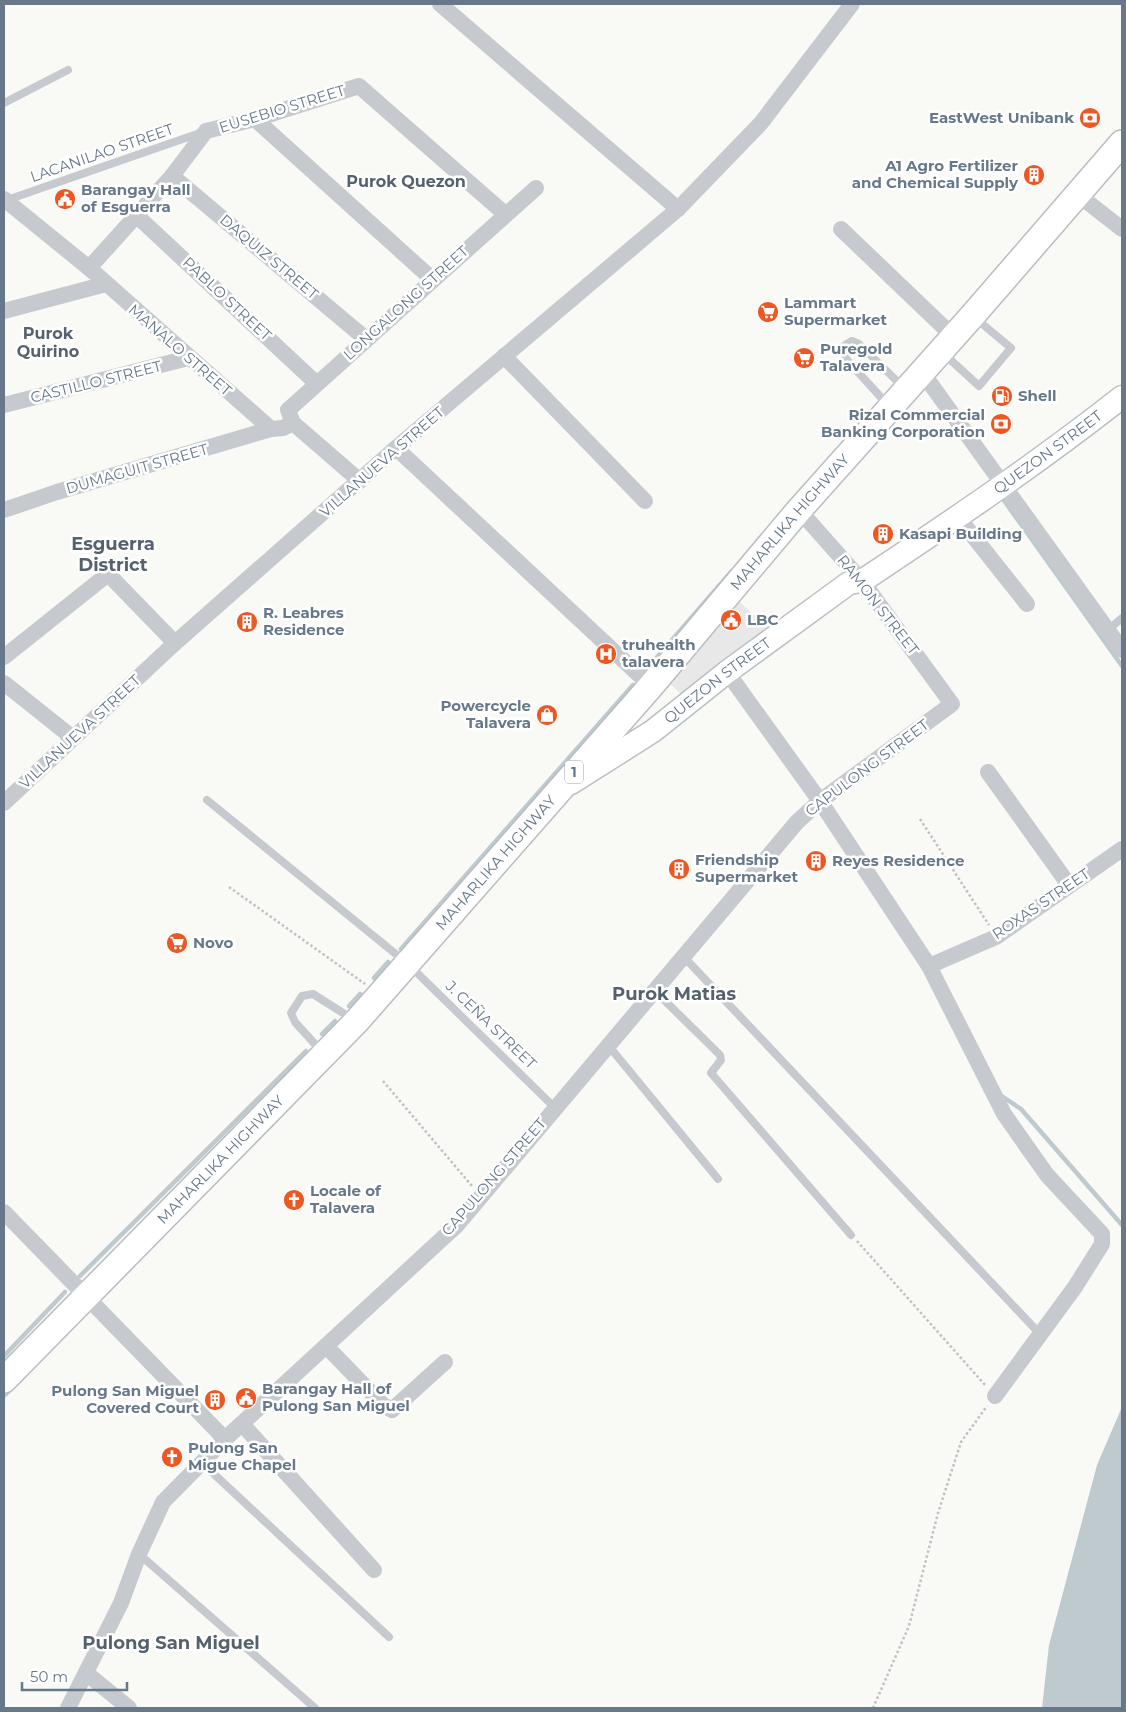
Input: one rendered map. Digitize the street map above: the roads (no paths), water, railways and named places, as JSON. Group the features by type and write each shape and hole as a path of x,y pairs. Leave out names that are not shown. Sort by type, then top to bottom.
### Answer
{"main road":[{"name":"MAHARLIKA HIGHWAY","path":"4,1380 356,1022 650,686 799,510 973,316 1122,143"}],"street":[{"path":"440,4 678,209"},
{"name":"VILLANUEVA STREET","path":"4,803 175,643 396,448 678,209 760,123 852,4"},
{"name":"EUSEBIO STREET","path":"89,268 172,176 206,131 255,119 359,86 505,214"},
{"path":"255,119 432,280"},
{"name":"DAQUIZ STREET","path":"172,176 366,338"},
{"name":"LONGALONG STREET","path":"293,422 288,410 316,383 536,188"},
{"path":"1077,194 1122,229"},
{"name":"MANALO STREET","path":"4,201 89,268 271,430"},
{"name":"PABLO STREET","path":"137,216 316,383"},
{"path":"841,229 947,344"},
{"path":"4,311 106,284"},
{"path":"504,356 645,501"},
{"name":"CASTILLO STREET","path":"4,405 188,358"},
{"path":"906,390 1004,486 1122,650"},
{"name":"QUEZON STREET","path":"555,793 652,732 727,672 849,583 862,581 1004,486 1052,452 1122,397"},
{"path":"271,430 283,428 293,422 360,480"},
{"name":"DUMAGUIT STREET","path":"4,510 57,492 271,430"},
{"path":"396,448 650,686"},
{"name":"RAMON STREET","path":"799,510 862,581 952,704"},
{"path":"958,517 1027,604"},
{"path":"4,657 108,574 175,643"},
{"path":"727,672 820,801 929,966 1004,1114 1047,1175 1102,1234 1102,1244 1075,1287 995,1396"},
{"path":"4,684 73,738"},
{"name":"CAPULONG STREET","path":"68,1708 121,1604 139,1554 163,1502 225,1439 457,1224 682,955 797,822 820,801 952,704"},
{"path":"988,772 1069,885"},
{"name":"ROXAS STREET","path":"929,966 996,937 1122,849"},
{"path":"4,1212 225,1439"},
{"path":"326,1346 383,1405 392,1410 445,1362"},
{"path":"242,1424 374,1570"},
{"path":"86,1673 129,1708"}],"lane":[{"path":"4,104 68,70"},
{"name":"LACANILAO STREET","path":"4,201 206,131"},
{"path":"947,344 979,386 1011,348 973,316"},
{"path":"848,342 858,344 906,390 847,360 844,346 848,342"},
{"path":"1108,630 1122,618"},
{"name":"J. CEÑA STREET","path":"207,800 408,964 554,1107"},
{"path":"682,955 1040,1334"},
{"path":"654,990 720,1055 721,1060 711,1073 851,1235"},
{"path":"325,1055 296,1022 291,1013 302,996 314,994 356,1022"},
{"path":"607,1044 718,1179"},
{"path":"201,1462 388,1637"},
{"path":"139,1554 315,1708"}],"waterway":[{"path":"1003,499 1122,666"},
{"path":"645,671 731,572"},
{"path":"401,949 633,685"},
{"path":"374,978 388,962"},
{"path":"349,1006 360,994"},
{"path":"322,1034 335,1021"},
{"path":"80,1276 306,1051"},
{"path":"1000,1095 1021,1109 1122,1225"},
{"path":"4,1356 65,1292"},
{"path":"4,1396 12,1388"}],"place":[{"name":"EastWest Unibank","path":"1090,118"},
{"name":"A1 Agro Fertilizer and Chemical Supply","path":"1034,175"},
{"name":"Barangay Hall of Esguerra","path":"65,199"},
{"name":"Lammart Supermarket","path":"768,312"},
{"name":"Puregold Talavera","path":"804,358"},
{"name":"Shell","path":"1002,396"},
{"name":"Rizal Commercial Banking Corporation","path":"1001,424"},
{"name":"Kasapi Building","path":"883,534"},
{"name":"LBC","path":"731,620"},
{"name":"R. Leabres Residence","path":"247,622"},
{"name":"truhealth talavera","path":"606,654"},
{"name":"Powercycle Talavera","path":"547,715"},
{"name":"Reyes Residence","path":"816,861"},
{"name":"Friendship Supermarket","path":"679,869"},
{"name":"Novo","path":"177,943"},
{"name":"Locale of Talavera","path":"294,1200"},
{"name":"Barangay Hall of Pulong San Miguel","path":"246,1398"},
{"name":"Pulong San Miguel Covered Court","path":"215,1400"},
{"name":"Pulong San Migue Chapel","path":"172,1457"}],"district":[{"name":"Purok Quezon","path":"406,181"},
{"name":"Purok Quirino","path":"48,342"},
{"name":"Esguerra District","path":"113,554"},
{"name":"Purok Matias","path":"674,994"},
{"name":"Pulong San Miguel","path":"171,1643"}]}
